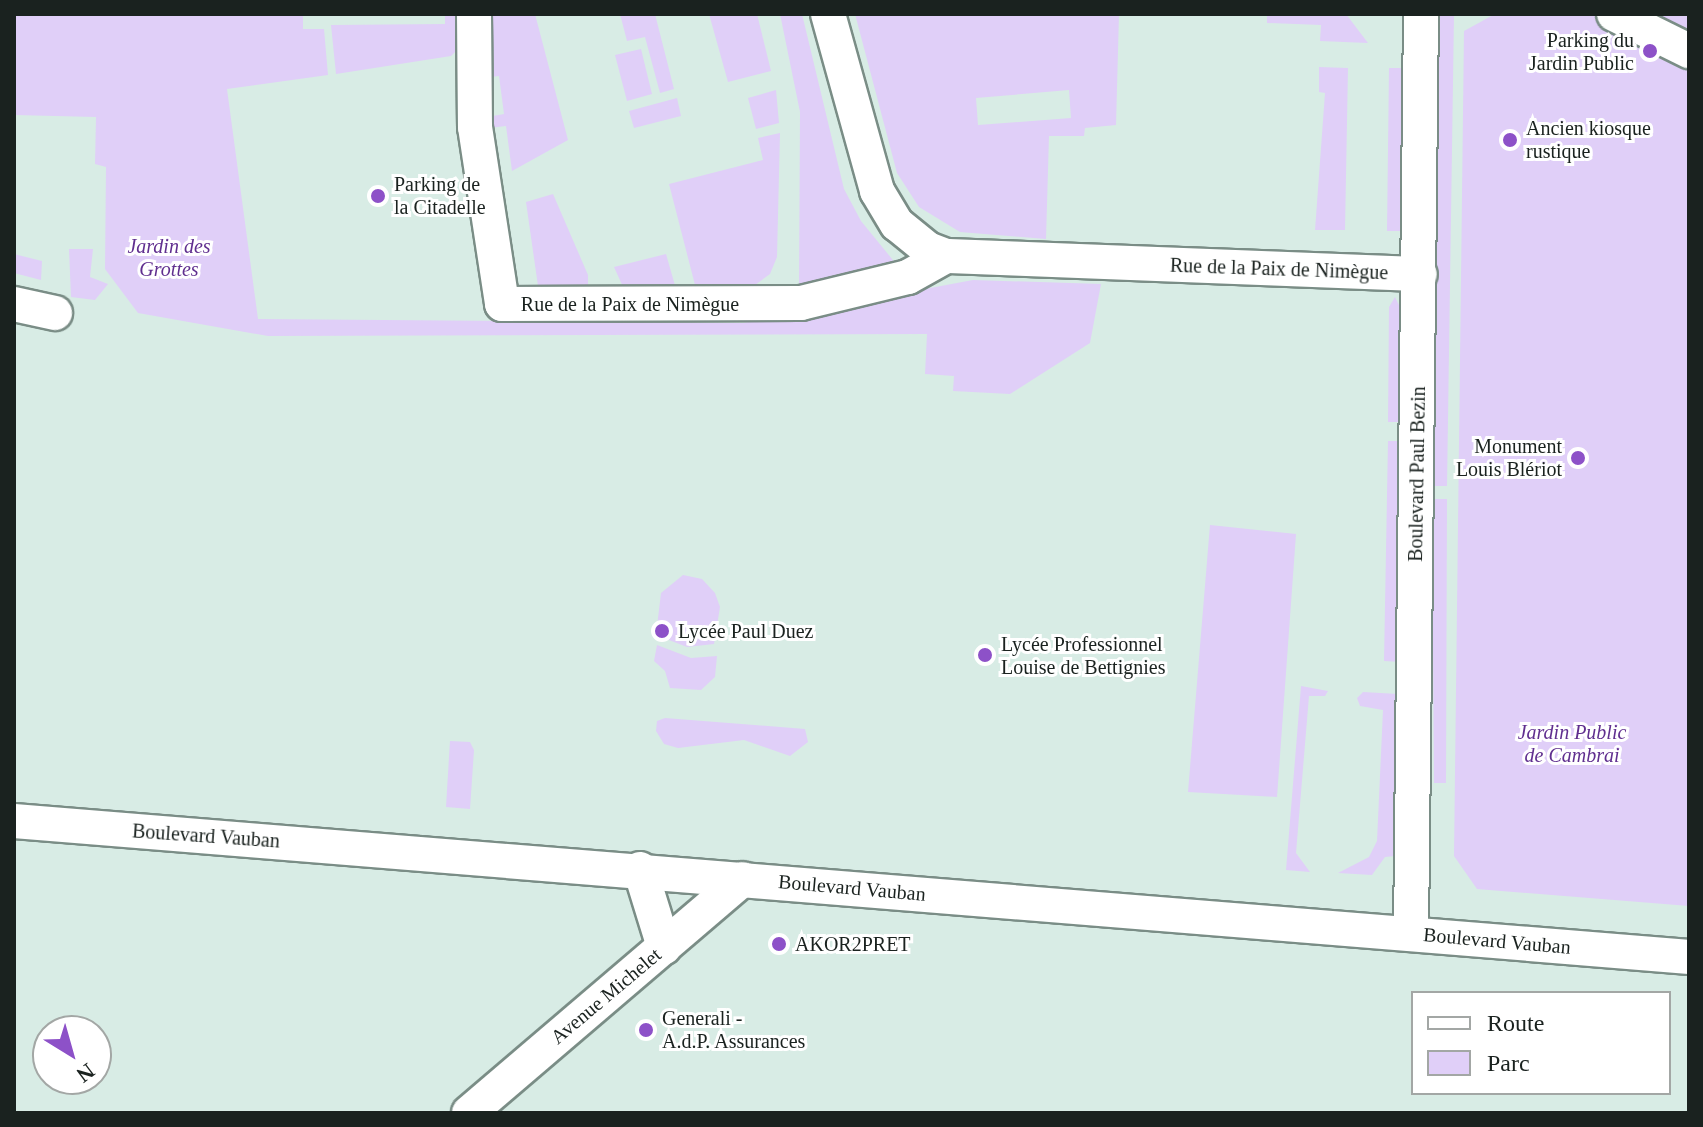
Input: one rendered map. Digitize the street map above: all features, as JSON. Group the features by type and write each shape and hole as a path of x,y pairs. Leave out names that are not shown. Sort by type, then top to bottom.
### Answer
{"street":[{"name":"Rue de la Paix de Nimègue","path":"474,14 477,148 502,304 801,303 908,277 946,256"},
{"name":"Rue de la Paix de Nimègue","path":"828,14 877,191 913,239 946,256 1420,274"},
{"name":"Boulevard Paul Bezin","path":"1411,934 1421,14"},
{"path":"1614,14 1689,51"},
{"path":"14,304 55,313"},
{"name":"Boulevard Vauban","path":"14,821 640,869 1689,957"},
{"path":"640,869 664,947"},
{"name":"Avenue Michelet","path":"469,1113 743,879"}],"green space":[{"name":"Jardin des Grottes","path":"14,14 303,14 303,29 324,29 328,75 227,89 258,319 743,323 973,280 1101,284 1090,343 1010,394 953,391 954,376 925,374 927,334 268,336 138,313 105,269 106,167 95,164 96,117 14,115"},
{"path":"445,14 462,14 458,49 451,56 336,74 331,25 445,24"},
{"path":"484,14 535,14 568,140 512,171 506,126 489,128 487,117 504,114 499,76 483,78"},
{"path":"620,14 655,14 674,89 660,93 645,37 627,41"},
{"path":"709,14 757,14 771,71 728,82"},
{"path":"780,14 802,14 844,189 861,221 901,270 799,286 800,112"},
{"path":"855,14 1119,14 1116,125 1085,128 1084,136 1049,136 1046,239 960,232 919,207 897,173","holes":["1069,90 1071,118 978,125 976,98"]},
{"path":"1267,14 1346,14 1368,43 1320,41 1321,25 1267,23"},
{"path":"1438,14 1454,14 1447,486 1432,486"},
{"name":"Jardin Public de Cambrai","path":"1495,14 1689,14 1689,906 1477,889 1454,856 1464,31"},
{"path":"641,49 652,94 627,101 615,55"},
{"path":"1319,67 1348,68 1345,230 1315,230 1325,93 1319,92"},
{"path":"1389,68 1404,68 1401,231 1387,231"},
{"path":"776,90 779,123 756,129 748,98"},
{"path":"677,98 681,116 634,128 629,111"},
{"path":"780,133 777,257 770,274 755,285 695,285 669,184 763,160 758,138"},
{"path":"553,194 588,275 588,290 539,293 526,202"},
{"path":"69,249 93,249 90,277 108,284 95,300 71,297"},
{"path":"14,254 42,261 41,280 14,273"},
{"path":"666,254 676,289 624,289 614,267"},
{"path":"1395,297 1404,315 1405,422 1388,422 1389,307"},
{"path":"1388,441 1404,441 1401,662 1384,661"},
{"path":"1432,499 1447,499 1446,783 1434,783"},
{"path":"1210,525 1296,534 1277,797 1188,792"},
{"path":"683,575 702,579 715,593 720,607 714,644 687,647 656,635 661,593"},
{"path":"657,645 691,658 717,656 715,677 701,690 670,688 665,671 654,661"},
{"path":"1301,686 1328,691 1325,696 1309,696 1296,853 1310,872 1286,870"},
{"path":"1363,692 1398,694 1395,856 1385,857 1372,875 1338,873 1369,857 1377,841 1383,710 1360,706 1357,698"},
{"path":"665,718 805,729 808,742 790,756 744,740 678,748 664,744 656,731 657,721"},
{"path":"450,741 470,742 474,750 470,809 446,807"}],"place":[{"name":"Parking du Jardin Public","path":"1650,51"},
{"name":"Ancien kiosque rustique","path":"1510,140"},
{"name":"Parking de la Citadelle","path":"378,196"},
{"name":"Monument Louis Blériot","path":"1578,458"},
{"name":"Lycée Paul Duez","path":"662,631"},
{"name":"Lycée Professionnel Louise de Bettignies","path":"985,655"},
{"name":"AKOR2PRET","path":"779,944"},
{"name":"Generali - A.d.P. Assurances","path":"646,1030"}]}
